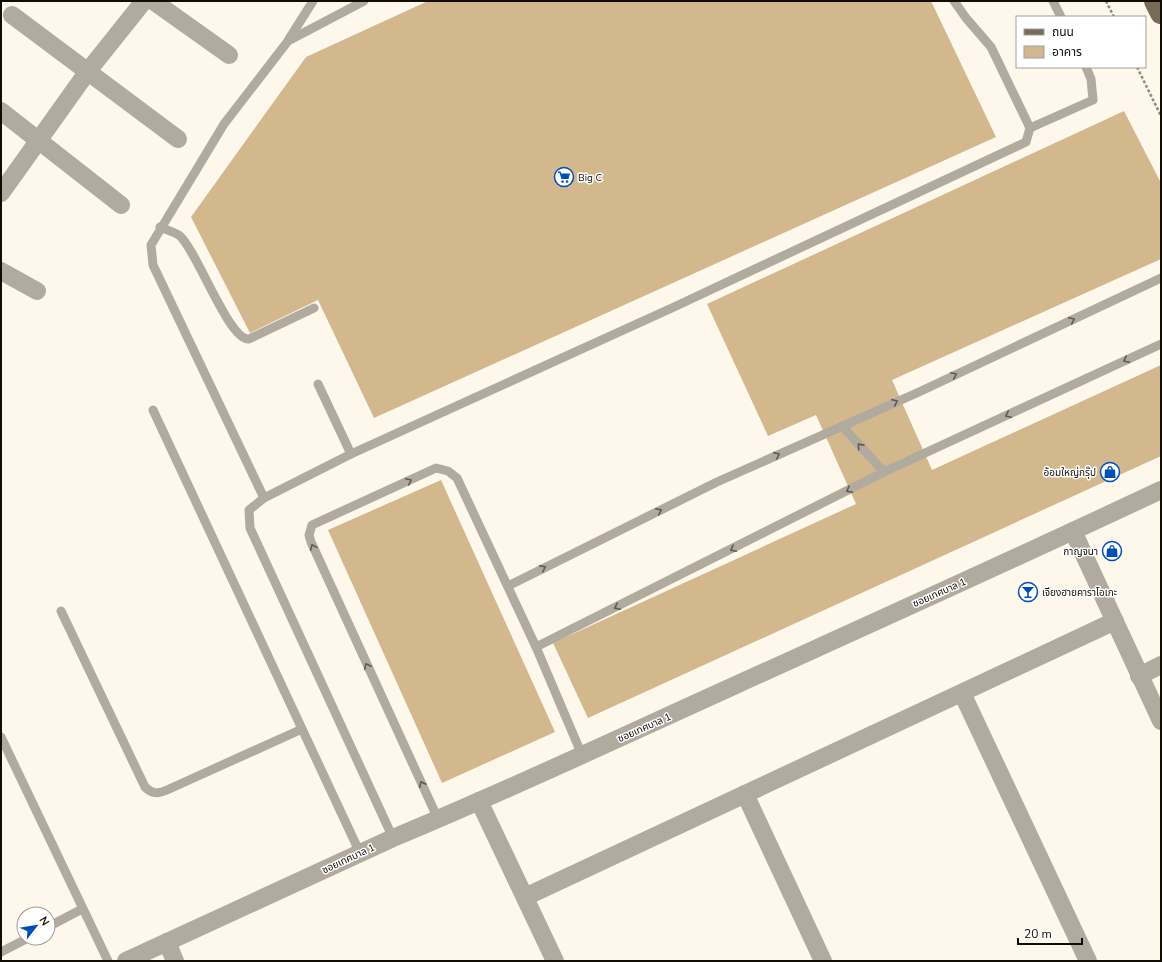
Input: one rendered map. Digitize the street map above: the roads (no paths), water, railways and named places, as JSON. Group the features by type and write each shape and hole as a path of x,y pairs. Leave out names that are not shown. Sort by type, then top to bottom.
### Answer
{"main road":[{"path":"1155,1 1161,13"}],"street":[{"path":"1,193 6,174 39,140 88,71 144,1"},
{"path":"153,1 229,55"},
{"path":"12,15 178,139"},
{"path":"1,111 121,205"},
{"path":"1,271 37,291"},
{"name":"ซอยเทศบาล 1","path":"126,961 393,838 582,755 1161,490"},
{"path":"1073,531 1161,721"},
{"path":"525,897 1115,622"},
{"path":"1140,676 1161,666"},
{"path":"962,693 1088,961"},
{"path":"744,794 823,961"},
{"path":"479,801 555,961"},
{"path":"167,942 175,961"}],"lane":[{"path":"264,498 153,265 151,245 160,227 224,124 288,41 313,1"},
{"path":"288,41 364,1"},
{"path":"393,838 250,528 249,510 264,498 352,454 682,303 1026,142 1030,128 992,47 966,18 954,1"},
{"path":"1053,1 1060,16"},
{"path":"1030,128 1093,100 1091,78 1086,68"},
{"path":"160,227 179,236 189,248 228,320 242,338 249,339 314,308"},
{"path":"508,586 717,482 842,426 1161,278"},
{"path":"536,647 884,472 1161,344"},
{"path":"318,384 352,454"},
{"path":"153,410 360,853"},
{"path":"842,426 884,472"},
{"path":"438,819 311,542 310,535 312,525 436,468 448,471 457,478 536,647 582,755"},
{"path":"61,611 145,787 150,792 160,793 302,729"},
{"path":"1,737 108,961"},
{"path":"56,924 82,909"},
{"path":"1,952 16,944"}],"place":[{"name":"Big C","path":"564,177"},
{"name":"อ้อมใหญ่กรุ๊ป","path":"1110,472"},
{"name":"กาญจนา","path":"1112,551"},
{"name":"เจียงฮายคาราโอเกะ","path":"1028,592"}]}
